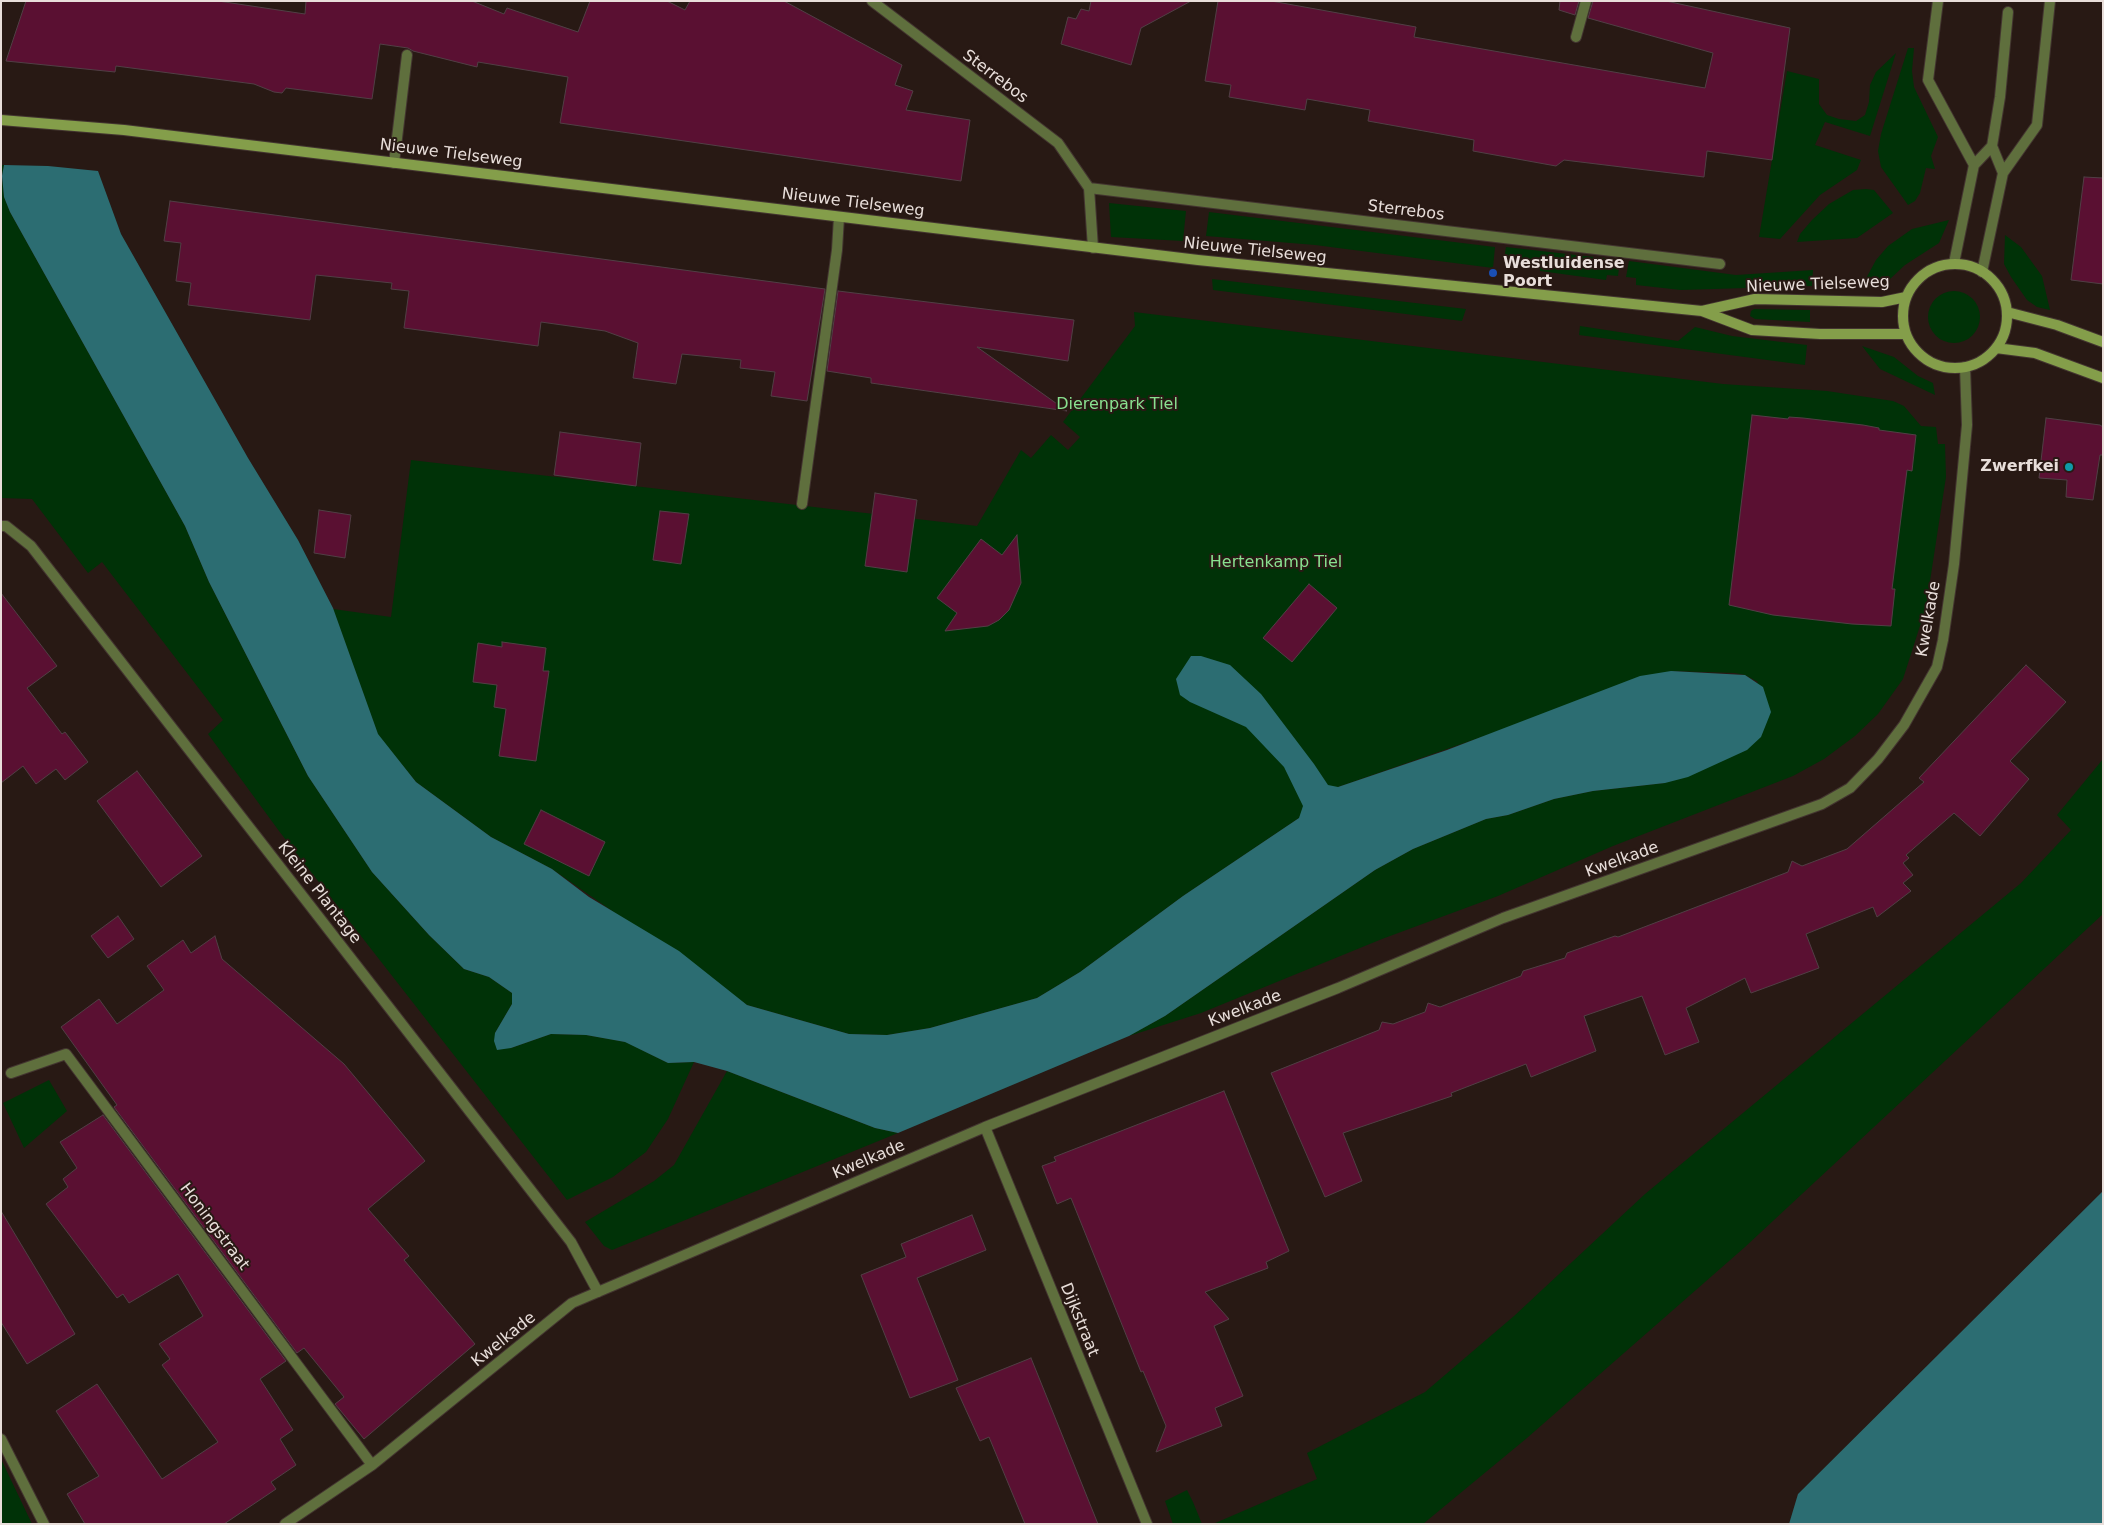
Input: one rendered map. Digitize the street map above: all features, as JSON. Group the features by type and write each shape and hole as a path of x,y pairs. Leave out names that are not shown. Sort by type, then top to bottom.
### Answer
{"main road":[{"name":"Nieuwe Tielseweg","path":"1,120 124,130 1093,248 1702,311 1752,330 1820,334 1906,334"},
{"path":"1954,263 1974,267 1982,272 1990,277 2002,293 2007,312 2005,331 1996,348 1982,361 1965,368 1946,368 1928,361 1914,348 1906,334 1902,315 1906,297 1918,278 1935,267 1954,263"},
{"name":"Nieuwe Tielseweg","path":"1702,311 1755,299 1882,302 1906,297"},
{"path":"2007,312 2065,328 2103,342"},
{"path":"1996,348 2035,353 2103,378"}],"street":[{"name":"Sterrebos","path":"872,1 1058,144 1089,188 1720,264"},
{"path":"1576,37 1586,1"},
{"path":"1938,1 1928,80 1974,165"},
{"path":"1982,272 2003,173 2036,125 2050,1"},
{"path":"2003,173 1992,146 2000,97 2008,12"},
{"path":"394,163 407,56"},
{"path":"1954,263 1974,165 1992,146"},
{"path":"1089,188 1093,248"},
{"path":"802,504 839,217"},
{"name":"Kwelkade","path":"285,1524 372,1465 572,1303 985,1127 1329,992 1503,918 1822,804 1850,788 1878,759 1904,726 1937,667 1943,640 1954,564 1966,425 1965,368"},
{"name":"Kleine Plantage","path":"1,526 6,526 31,546 571,1242 598,1292"},
{"name":"Honingstraat","path":"11,1073 66,1054 372,1465"},
{"name":"Dijkstraat","path":"985,1127 1147,1524"},
{"path":"1,1439 44,1524"}],"green space":[{"path":"1908,48 1914,48 1912,71 1914,87 1938,137 1931,156 1935,169 1926,168 1920,193 1915,201 1908,205 1881,167 1878,151 1881,134"},
{"path":"1896,53 1870,136 1825,122 1815,145 1861,160 1857,170 1820,195 1780,239 1759,237 1787,71 1819,79 1819,104 1827,115 1856,121 1865,115 1869,102 1870,85 1876,72"},
{"path":"1,165 4,165 2,176 4,197 10,212 185,526 209,582 308,776 372,872 429,935 464,969 489,977 512,993 512,1004 495,1033 511,1048 551,1034 586,1035 626,1042 668,1063 694,1062 668,1119 646,1152 613,1177 567,1200 279,831 208,734 223,720 102,562 88,573 32,499 1,498"},
{"path":"1853,190 1874,190 1893,213 1857,238 1797,242 1800,234 1829,204"},
{"path":"1109,203 1186,211 1183,241 1111,237"},
{"path":"1209,212 1495,247 1493,268 1315,245 1206,236"},
{"path":"1949,220 1939,243 1905,265 1890,279 1877,285 1863,284 1876,260 1888,246 1912,229"},
{"path":"2005,235 2021,247 2042,276 2050,310 2037,307 2027,300 2011,277 2004,264"},
{"path":"1506,247 1620,260 1618,276 1607,275 1606,280 1540,271 1539,262 1504,259"},
{"path":"1629,261 1736,275 1813,270 1812,286 1681,290 1636,285 1636,278 1626,277"},
{"path":"1212,279 1466,309 1462,321 1213,290"},
{"path":"1954,291 1968,295 1976,303 1980,317 1976,331 1968,339 1954,343 1940,339 1932,331 1928,317 1932,303 1940,295"},
{"path":"1754,309 1810,310 1810,322 1755,319 1750,316 1751,311"},
{"path":"1134,312 1723,384 1827,391 1893,401 1904,406 1921,426 1936,427 1938,444 1945,444 1946,477 1926,607 1903,679 1878,714 1855,736 1824,759 1793,776 1613,846 1498,896 1382,939 1201,1013 1129,1036 1165,1016 1375,870 1413,849 1486,819 1508,815 1554,799 1593,791 1665,783 1758,682 1745,675 1735,673 1671,671 1338,787 1299,818 1183,896 1080,972 1037,998 930,1028 887,1035 849,1034 747,1005 552,869 491,837 416,782 378,735 333,609 391,617 411,460 977,526 1021,450 1031,458 1051,435 1068,450 1080,437 1063,422 1135,326"},
{"path":"1580,326 1678,341 1695,327 1732,336 1807,345 1805,365 1579,335"},
{"path":"1862,346 1894,357 1918,376 1933,383 1935,395 1880,369"},
{"path":"2103,759 2103,914 1745,1247 1527,1438 1423,1524 1213,1524 1317,1479 1307,1453 1425,1392 1514,1316 1645,1194 2021,883 2071,830 2057,815"},
{"path":"727,1071 875,1128 898,1133 612,1250 604,1246 585,1222 654,1181 674,1165"},
{"path":"49,1080 67,1111 24,1148 3,1103"},
{"path":"1,1459 32,1524 1,1524"},
{"path":"1187,1490 1202,1524 1173,1524 1165,1501"}],"water":[{"path":"4,165 48,166 98,171 121,234 248,458 298,540 333,608 378,734 416,782 491,837 552,869 589,897 679,951 747,1005 849,1034 887,1035 930,1028 1037,998 1080,972 1183,896 1299,818 1303,806 1284,767 1246,727 1190,702 1180,695 1176,679 1191,656 1201,656 1230,665 1261,694 1328,785 1338,787 1447,750 1640,676 1671,671 1745,675 1763,687 1771,712 1761,737 1747,750 1688,777 1665,783 1593,791 1554,799 1508,815 1486,819 1413,849 1375,870 1165,1016 1129,1036 898,1133 875,1128 727,1071 694,1062 668,1063 625,1042 586,1035 551,1034 511,1048 497,1050 494,1041 495,1033 512,1004 512,993 489,977 464,969 429,935 372,872 308,776 209,582 185,526 10,212 4,197 2,176"},
{"path":"2103,1191 2103,1524 1789,1524 1798,1494"}],"building":[{"path":"26,1 218,1 305,14 306,1 472,1 504,14 507,8 578,32 590,1 667,1 685,10 690,1 784,1 902,65 895,85 913,91 906,110 970,120 961,181 560,123 568,77 478,62 477,67 413,51 408,48 380,44 372,99 286,88 282,93 274,92 254,84 116,66 115,72 6,61"},
{"path":"1091,1 1191,1 1141,28 1131,65 1061,44 1068,17 1076,19 1081,9 1089,11"},
{"path":"1218,1 1271,1 1416,27 1414,37 1705,88 1713,53 1588,18 1593,1 1666,1 1790,28 1772,160 1707,151 1704,177 1564,160 1556,166 1473,151 1474,140 1368,121 1370,110 1307,99 1305,110 1229,97 1231,85 1205,81"},
{"path":"1560,1 1579,1 1575,15 1559,10"},
{"path":"2084,177 2103,178 2103,284 2071,280"},
{"path":"170,201 825,289 807,401 771,396 775,372 740,368 741,360 682,354 676,384 633,378 638,343 605,331 541,322 538,346 404,328 409,291 391,289 392,283 316,275 310,320 188,305 191,283 176,281 181,243 164,241"},
{"path":"838,291 1074,320 1068,361 977,347 1067,411 871,383 871,378 827,371"},
{"path":"1752,415 1788,419 1789,417 1803,418 1863,425 1879,428 1879,430 1916,435 1912,471 1907,470 1892,589 1895,589 1891,626 1852,624 1773,615 1729,605"},
{"name":"Zwerfkei","path":"2046,418 2100,425 2103,427 2103,455 2100,455 2093,500 2066,497 2067,480 2039,478"},
{"path":"560,432 641,443 636,486 554,475"},
{"path":"875,493 917,500 907,572 865,566"},
{"path":"319,510 351,515 345,558 314,553"},
{"path":"660,511 689,514 681,564 653,560"},
{"path":"1017,535 1021,583 1009,610 999,620 988,626 945,631 957,613 937,598 981,539 1002,555"},
{"path":"1309,584 1337,608 1292,662 1263,638"},
{"path":"1,593 57,666 27,688 62,734 65,732 88,762 65,780 56,769 36,784 23,766 1,783"},
{"path":"502,642 546,648 543,671 549,671 536,761 499,756 506,709 494,707 497,685 473,682 478,643 502,647"},
{"path":"2026,665 2066,702 2010,761 2029,779 1980,836 1954,813 1906,855 1909,858 1903,863 1913,875 1903,883 1911,891 1877,917 1873,907 1806,934 1819,968 1751,993 1745,978 1686,1008 1699,1042 1665,1055 1642,996 1584,1016 1596,1051 1531,1077 1526,1064 1451,1093 1452,1096 1343,1133 1362,1181 1325,1197 1271,1073 1379,1030 1382,1022 1393,1024 1425,1012 1428,1003 1440,1007 1521,976 1523,971 1565,958 1567,953 1615,936 1618,937 1788,872 1792,861 1802,866 1847,849 1924,782 1919,778"},
{"path":"137,771 202,856 161,887 97,801"},
{"path":"541,810 605,842 589,876 524,844"},
{"path":"118,916 134,939 108,958 91,936"},
{"path":"215,936 222,959 344,1064 425,1161 368,1209 409,1256 404,1260 475,1344 364,1439 335,1404 344,1397 304,1348 297,1353 114,1107 117,1105 61,1027 99,999 117,1024 164,990 147,966 183,940 191,953"},
{"path":"1224,1091 1289,1251 1266,1262 1268,1268 1205,1292 1229,1319 1214,1326 1243,1396 1215,1408 1222,1426 1156,1452 1166,1426 1143,1371 1141,1372 1071,1198 1057,1204 1042,1166 1056,1161 1054,1157"},
{"path":"103,1115 286,1361 260,1379 293,1430 280,1439 296,1465 271,1482 276,1489 224,1524 85,1524 67,1494 99,1476 56,1411 97,1384 162,1479 218,1442 162,1365 170,1359 159,1344 203,1316 178,1274 129,1303 123,1294 117,1298 46,1204 68,1187 63,1179 77,1168 60,1142"},
{"path":"1,1211 75,1334 27,1364 1,1322"},
{"path":"972,1215 986,1250 917,1278 958,1380 910,1398 861,1275 906,1257 901,1244"},
{"path":"1031,1358 1098,1524 1025,1524 989,1437 980,1441 956,1388"}],"place":[{"name":"Westluidense Poort","path":"1493,273"},
{"name":"Zwerfkei","path":"2069,467"}],"park label":[{"name":"Dierenpark Tiel","path":"1117,405"},
{"name":"Hertenkamp Tiel","path":"1276,563"}]}
